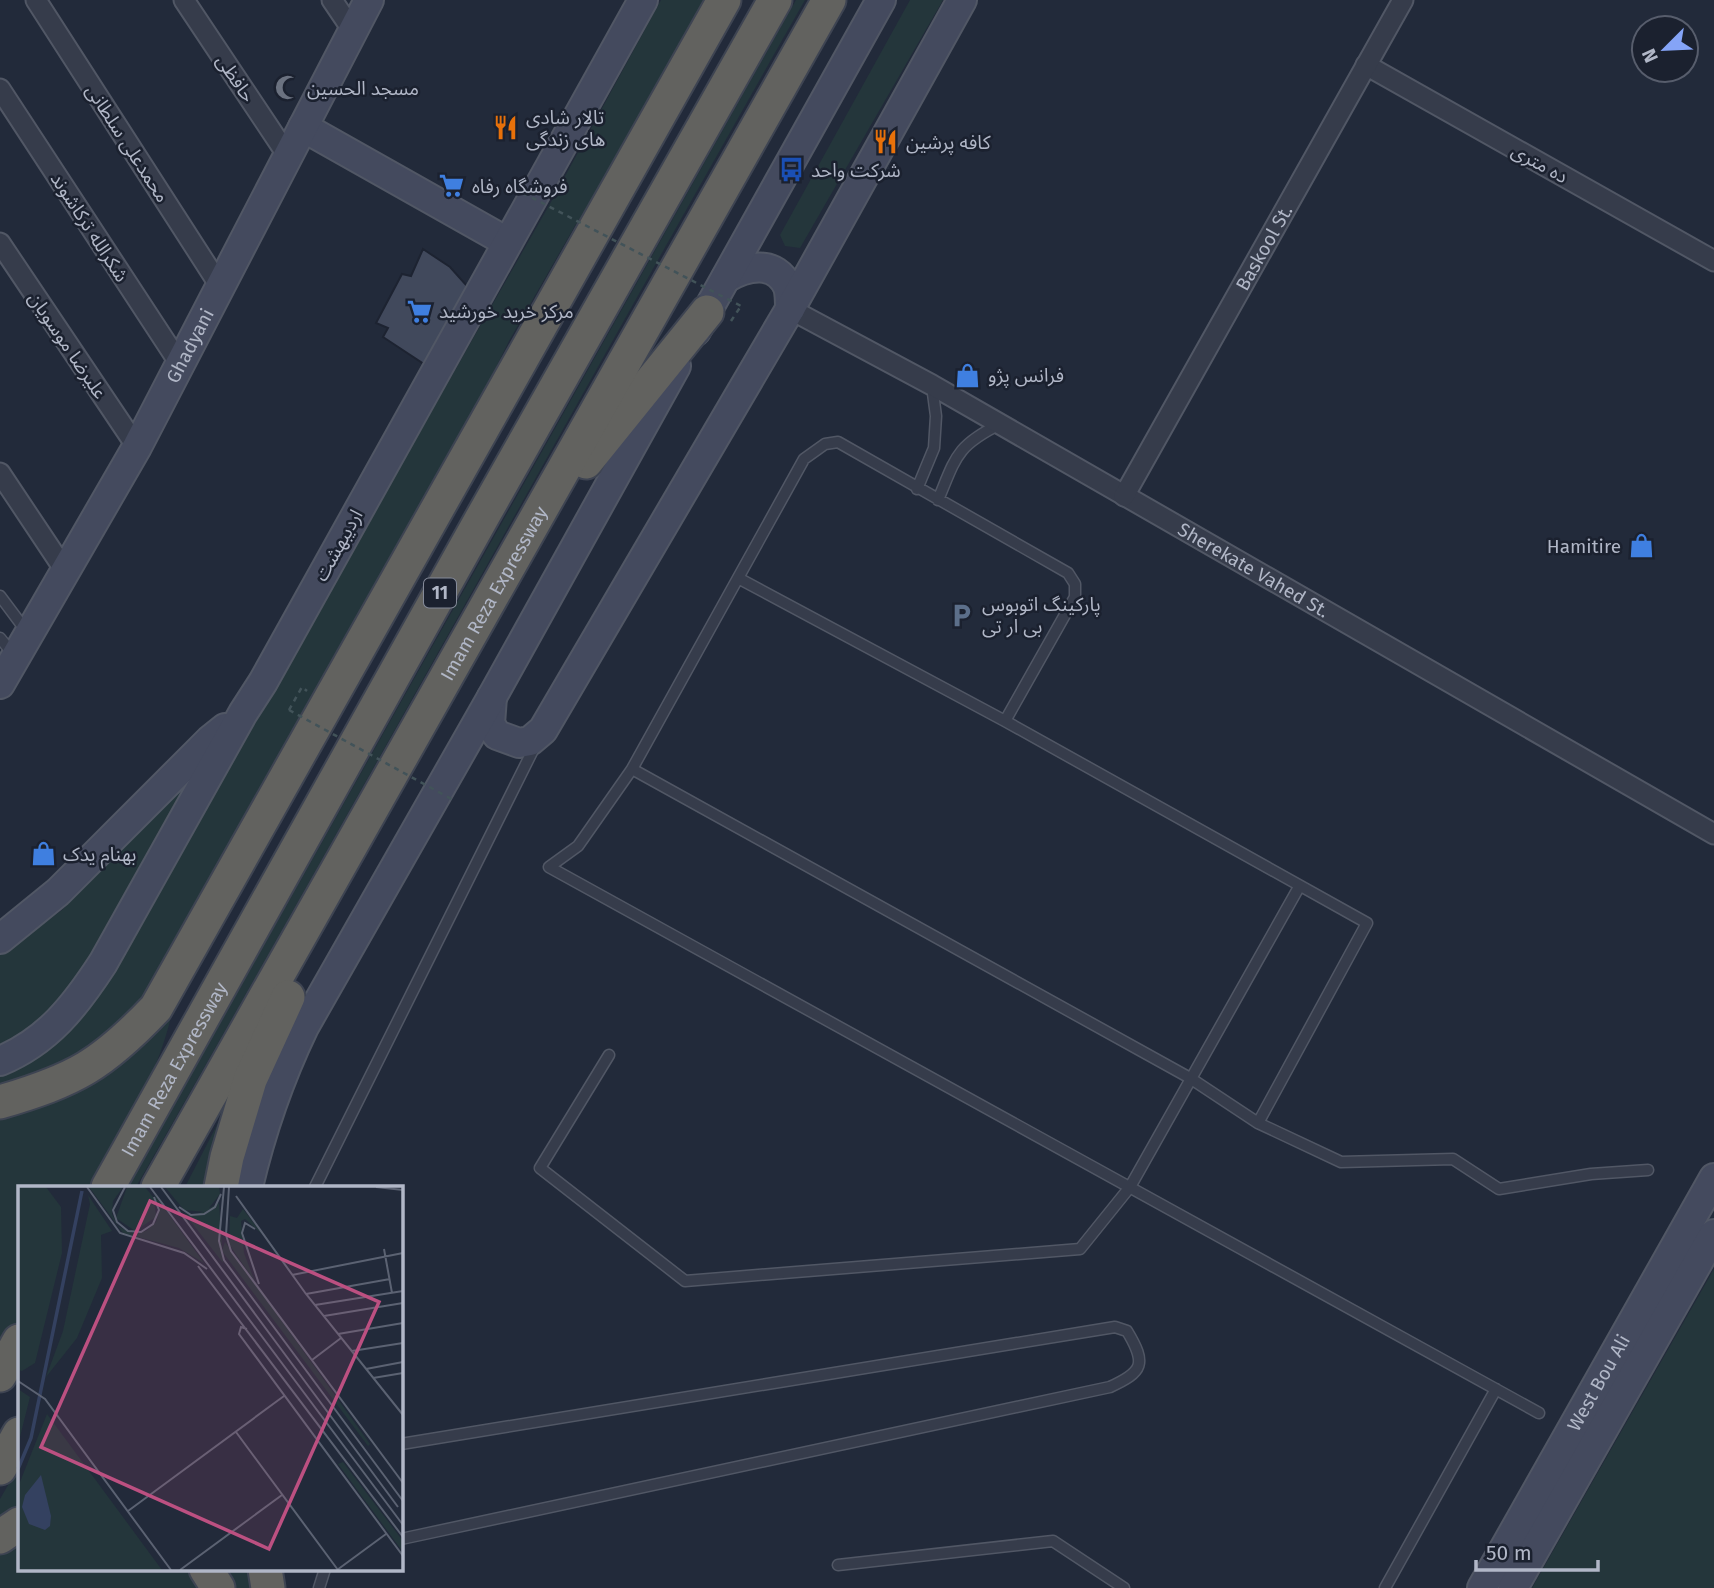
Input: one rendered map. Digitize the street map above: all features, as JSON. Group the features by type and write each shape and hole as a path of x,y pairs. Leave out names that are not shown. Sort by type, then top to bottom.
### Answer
{"highway":[{"path":"679,169 726,0"},
{"path":"0,1102 54,1086 87,1070 111,1052 156,1008 726,0"},
{"name":"Imam Reza Expressway","path":"109,1186 775,0"},
{"name":"Imam Reza Expressway","path":"159,1186 829,0"},
{"path":"523,541 718,317"},
{"path":"279,791 483,516"},
{"path":"221,1186 226,1157 250,1080 387,782"},
{"path":"0,1375 18,1343"},
{"path":"0,1468 18,1436"},
{"path":"0,1537 18,1525"},
{"path":"207,1570 218,1588"},
{"path":"265,1570 268,1588"}],"main road":[{"name":"Ghadyani","path":"0,684 15,644 66,572 137,447 369,0"},
{"name":"اردیبهشت","path":"0,1061 44,1036 69,1012 103,963 263,682 643,0"},
{"path":"248,1186 268,1112 303,1027 492,697 718,317 726,278 881,0"},
{"path":"492,697 490,724 497,735 519,743 530,741 543,730 790,309 962,0"},
{"path":"303,127 507,242"},
{"path":"726,278 742,268 767,268 780,276 788,288 790,309"},
{"path":"0,939 58,892 210,740 243,713"},
{"name":"West Bou Ali","path":"1482,1588 1714,1178"},
{"name":"West Bou Ali","path":"1513,1588 1714,1234"}],"street":[{"name":"محمدعلی سلطانی","path":"36,0 220,286"},
{"name":"حافظی","path":"184,0 288,156"},
{"path":"332,0 353,31"},
{"name":"Baskool St.","path":"1124,496 1403,0"},
{"name":"ده متری","path":"1366,65 1714,261"},
{"name":"شکرالله ترکاشوند","path":"0,89 180,364"},
{"name":"علیرضا موسویان","path":"0,243 137,447"},
{"name":"Sherekate Vahed St.","path":"790,309 932,385 1714,834"},
{"path":"0,473 66,572"}],"lane":[{"path":"917,489 934,448 936,416 932,385"},
{"path":"938,500 962,449 975,437 1000,425"},
{"path":"1005,721 1075,597 1075,584 1068,573 838,443 825,444 804,459 632,769 578,846 549,867 1539,1413"},
{"path":"738,578 1005,721 1367,923 1258,1123"},
{"path":"0,596 15,644"},
{"path":"315,1186 543,730"},
{"path":"632,769 1191,1078 1258,1123 1341,1162 1452,1159 1499,1189 1591,1174 1648,1170"},
{"path":"609,1055 540,1168 685,1281 1080,1249 1130,1187 1299,887"},
{"path":"402,1444 1115,1327 1127,1331 1139,1354 1140,1364 1132,1377 1110,1387 402,1539"},
{"path":"1385,1588 1496,1389"},
{"path":"838,1565 1053,1541 1124,1588"},
{"path":"319,1588 325,1570"}],"path":[{"path":"523,194 741,306 718,317"},
{"path":"302,687 289,710 455,801"}],"shaded area":[{"path":"661,0 713,0 586,220 576,224 509,341 435,490 159,980 105,1043 0,1093 0,1073 118,960 551,202"},
{"path":"796,0 805,0 137,1186 129,1186"},
{"path":"910,0 943,0 800,248 785,246 780,235"},
{"path":"200,769 99,947 50,1018 0,1050 0,955 62,910"},
{"path":"173,1008 150,1078 95,1186 18,1186 18,1326 0,1357 0,1113"},
{"path":"220,1119 207,1186 186,1186"},
{"path":"1714,1269 1714,1588 1532,1588"},
{"path":"18,1468 18,1518 0,1529 0,1499"},
{"path":"18,1534 18,1570 197,1570 209,1588 0,1588 0,1547"},
{"path":"215,1570 253,1570 255,1588 225,1588"}],"building":[{"name":"مرکز خرید خورشید","path":"423,249 450,267 467,286 464,299 424,364 383,337 388,328 376,323 402,274 411,276"}],"place":[{"name":"مسجد الحسین","path":"287,88"},
{"name":"تالار شادی های زندگی","path":"506,128"},
{"name":"کافه پرشین","path":"886,142"},
{"name":"شرکت واحد","path":"791,170"},
{"name":"فروشگاه رفاه","path":"452,186"},
{"name":"مرکز خرید خورشید","path":"419,311"},
{"name":"فرانس پژو","path":"968,375"},
{"name":"Hamitire","path":"1641,546"},
{"name":"پارکینگ اتوبوس بی ار تی","path":"962,615"},
{"name":"بهنام یدک","path":"43,854"}]}
